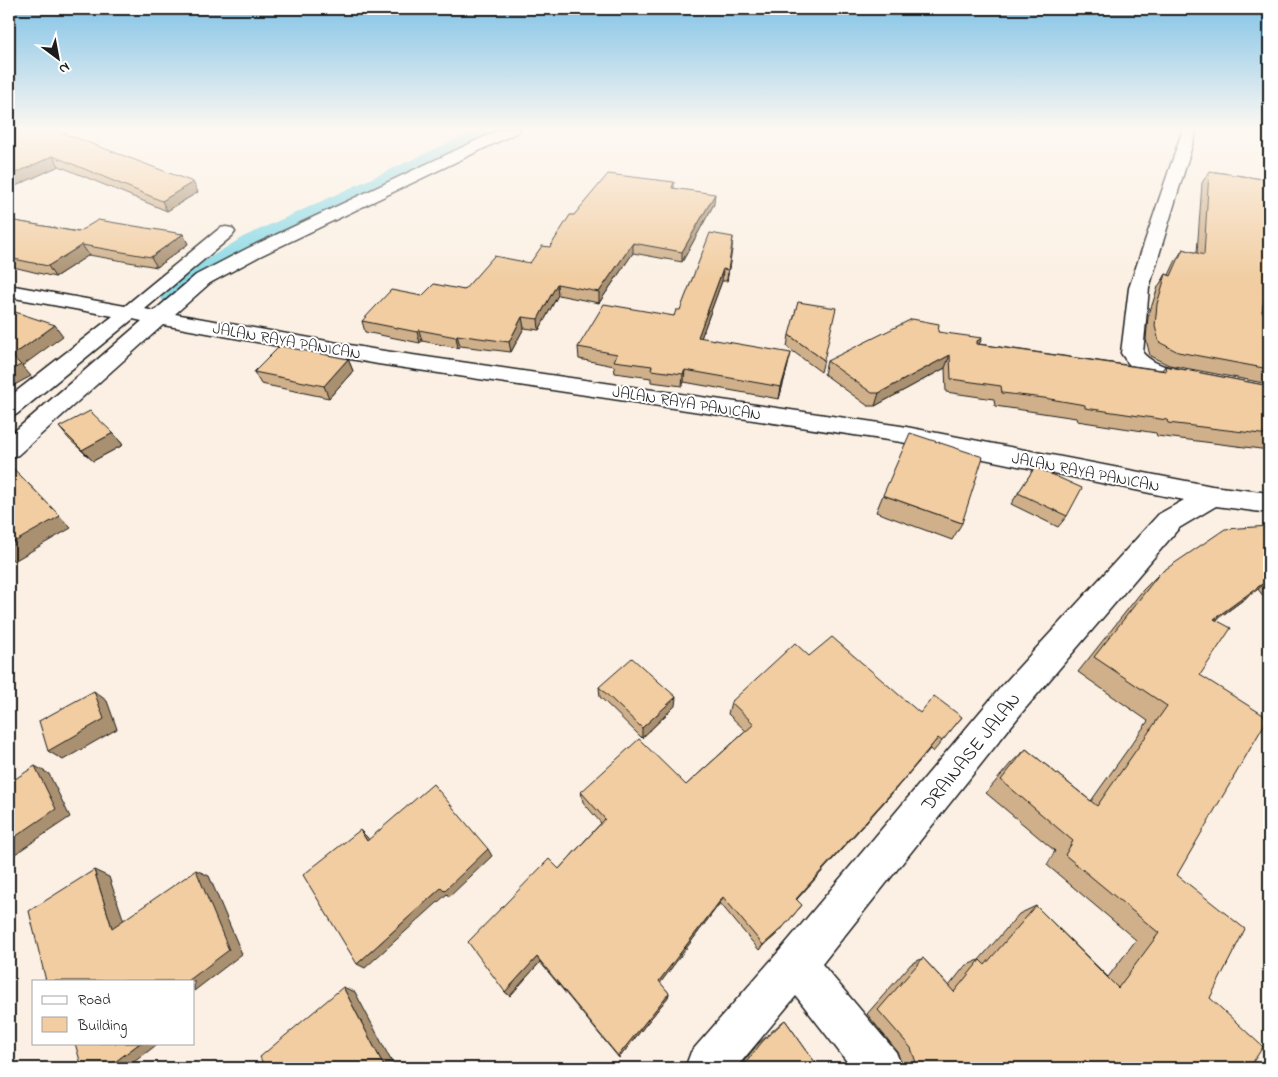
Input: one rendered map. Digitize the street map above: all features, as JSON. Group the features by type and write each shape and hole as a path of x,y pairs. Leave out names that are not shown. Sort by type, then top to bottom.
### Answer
{"street":[{"path":"9,449 204,279 245,256 407,179"},
{"path":"1174,179 1139,288 1132,353 1136,360 1154,370 1177,377 1204,381"},
{"path":"9,409 226,232"},
{"name":"JALAN RAYA PANICAN","path":"9,291 378,357 901,434 1212,496"},
{"path":"1212,496 1269,503"},
{"name":"DRAINASE JALAN","path":"707,1068 796,964 1012,699 1169,521 1212,496"},
{"path":"796,964 880,1068"}],"building":[{"path":"109,179 186,179 193,182 162,201"},
{"path":"604,179 651,179 674,182 672,188 715,194 682,252 633,243 599,292 557,284 538,319 522,317 509,342 457,335 456,337 419,330 417,332 362,321 391,290 422,296 434,284 464,290 494,256 530,263 542,246 550,247 570,215 574,215"},
{"path":"1209,179 1269,180 1269,268 1262,312 1269,313 1269,369 1178,352 1159,342 1155,326 1157,304 1166,274 1171,276 1183,249 1204,255"},
{"path":"9,220 78,232 98,220 183,234 151,257 82,245 48,266 9,258"},
{"path":"710,233 733,237 728,270 723,269 698,337 791,353 781,387 685,370 683,374 651,370 652,366 614,361 617,354 578,347 604,304 674,316 676,310 680,310"},
{"path":"798,302 836,308 824,360 789,335"},
{"path":"9,310 55,325 12,356 21,365 9,371"},
{"path":"912,319 939,324 938,332 982,338 977,341 977,344 1166,371 1165,366 1269,386 1269,435 1168,423 1167,420 1085,408 1085,405 1002,393 1001,386 951,379 950,355 879,393 872,393 827,361"},
{"path":"280,346 348,359 324,386 254,372"},
{"path":"90,411 113,433 82,450 59,427"},
{"path":"910,433 983,457 962,523 883,495"},
{"path":"9,464 60,516 9,545"},
{"path":"1035,467 1082,488 1067,516 1018,493"},
{"path":"1269,526 1269,579 1214,619 1231,628 1200,675 1268,718 1177,875 1245,929 1210,998 1263,1047 1249,1068 1093,1068 1085,1060 1079,1068 918,1068 911,1048 878,1010 923,958 954,992 980,960 985,965 1036,906 1118,988 1159,933 1065,855 1073,841 1001,780 1026,749 1097,806 1167,706 1094,657 1160,573 1225,529"},
{"path":"832,637 920,713 934,696 962,717 942,741 938,738 796,899 802,905 784,926 763,945 723,897 659,981 669,993 618,1056 537,957 505,992 468,942 549,859 559,869 605,819 581,792 639,739 686,785 754,724 731,702 795,643 809,656"},
{"path":"632,658 676,697 642,728 599,687"},
{"path":"94,691 104,719 48,751 39,721"},
{"path":"35,766 56,809 9,841 9,783"},
{"path":"433,784 488,849 444,891 441,888 357,964 303,875 360,830 367,841"},
{"path":"94,870 112,928 196,870 229,950 189,980 46,980 29,911"},
{"path":"343,987 385,1068 265,1068 260,1057"},
{"path":"785,1020 819,1068 746,1068 744,1065 762,1042"},
{"path":"75,1044 139,1044 107,1068 82,1068"}],"waterway":[{"path":"173,298 204,271 251,242 386,179"}]}
